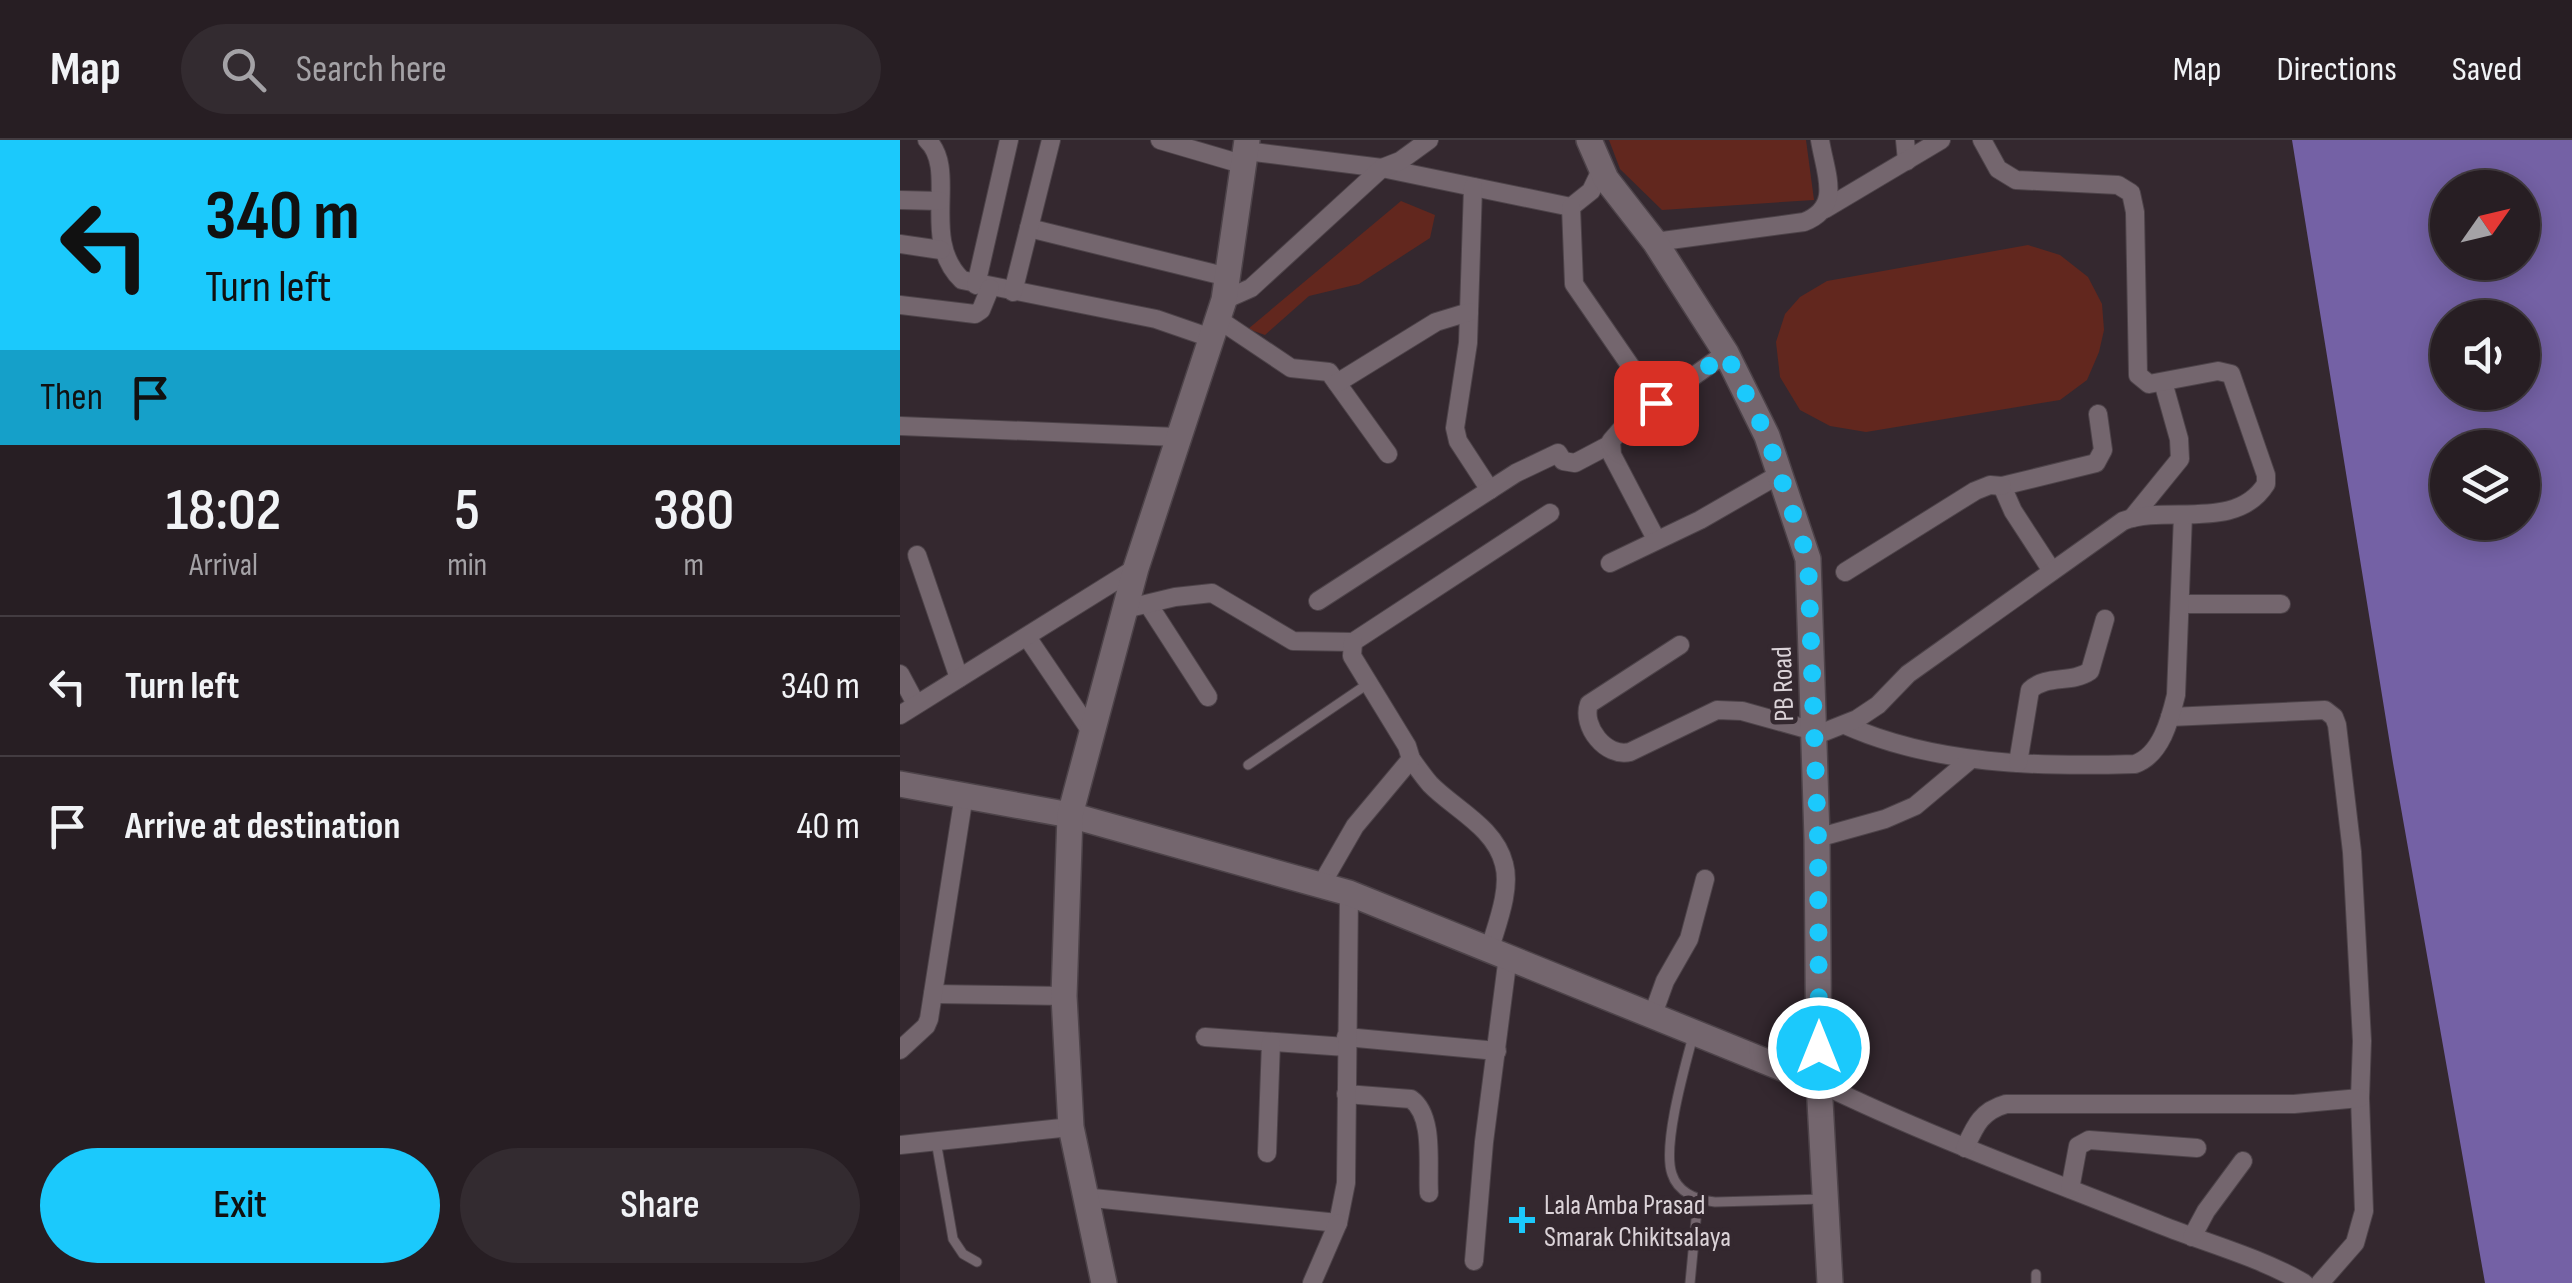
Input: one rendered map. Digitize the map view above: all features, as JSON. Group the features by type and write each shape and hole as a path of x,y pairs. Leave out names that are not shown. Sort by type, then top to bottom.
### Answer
{"street":[{"path":"927,140 941,148 941,250 951,270 962,280 1156,319 1220,309 1276,268 1382,168 1400,161 1429,140"},
{"path":"900,305 976,314 980,310 1010,140"},
{"path":"1013,292 1050,140"},
{"path":"1160,140 1382,168 1571,207"},
{"name":"PB Road","path":"1590,140 1602,168 1655,242 1726,354 1767,436 1808,559 1818,838 1820,1083 1830,1283"},
{"path":"1820,140 1829,198 1825,209"},
{"path":"1905,140 1908,162"},
{"path":"1982,140 1998,169 2016,180 2118,185 2132,193 2136,212 2135,366 2141,380 2149,384 2218,370 2231,374 2266,475 2263,490 2232,509 2132,518"},
{"path":"1655,242 1804,222 1944,141"},
{"path":"1104,1283 1070,1127 1064,996 1072,808 1092,732 1136,606 1136,568 1220,309 1246,152"},
{"path":"1571,207 1591,191 1602,168"},
{"path":"1473,187 1468,343 1455,428 1458,441 1490,490"},
{"path":"900,200 940,201"},
{"path":"1571,207 1574,284 1656,403"},
{"path":"1029,228 1220,309 1291,368 1329,372 1388,454"},
{"path":"900,244 941,250"},
{"path":"1337,383 1436,322 1469,312"},
{"path":"1656,539 1612,455 1611,444 1615,434 1726,354"},
{"path":"1680,645 1590,704 1586,710 1589,724 1609,750 1630,752 1705,713 1728,709 1814,734 1845,725 1878,704 1908,674 2132,518 2180,459 2179,440 2162,382"},
{"path":"1845,572 1976,490 2096,464 2103,450 2098,414"},
{"path":"900,426 1177,438"},
{"path":"1318,601 1516,472 1558,453 1563,461 1576,463 1611,444"},
{"path":"1610,563 1700,520 1780,474"},
{"path":"2002,486 2013,511 2052,571"},
{"path":"1136,606 1212,594 1293,641 1352,642 1550,514"},
{"path":"1845,725 1883,740 1971,759 2134,764 2151,756 2170,717 2178,680 2183,515"},
{"path":"917,555 959,678"},
{"path":"900,674 908,709 1136,568"},
{"path":"2181,604 2281,604"},
{"path":"1136,606 1208,697"},
{"path":"2018,763 2030,690 2042,681 2074,679 2090,671 2105,619"},
{"path":"1027,636 1092,732"},
{"path":"1352,642 1352,656 1407,746 1410,759 1431,785 1476,822 1505,866 1497,1051 1474,1260"},
{"path":"2170,717 2324,710 2334,717 2352,852 2362,1041 2364,1211 2354,1243 2320,1283"},
{"path":"1321,885 1355,826 1410,759"},
{"path":"1818,838 1916,806 1971,759"},
{"path":"900,770 1053,802 1349,893 1820,1083 1888,1117 2258,1260 2304,1283"},
{"path":"900,784 1072,808"},
{"path":"900,1050 926,1026 964,795"},
{"path":"1652,1017 1664,982 1689,939 1705,880"},
{"path":"1312,1283 1338,1223 1346,1183 1349,893"},
{"path":"933,994 1064,996"},
{"path":"1205,1037 1497,1051"},
{"path":"1268,1154 1271,1042"},
{"path":"1346,1094 1410,1099 1417,1104 1425,1118 1429,1193"},
{"path":"1965,1148 1977,1121 2006,1104 2294,1104 2360,1098"},
{"path":"900,1145 1070,1127"},
{"path":"2070,1189 2078,1146 2089,1140 2198,1148"},
{"path":"2192,1237 2243,1160"},
{"path":"1083,1197 1338,1223"}],"lane":[{"path":"1248,765 1369,684"},
{"path":"1690,1283 1697,1209 1671,1174 1670,1161 1678,1097 1694,1034"},
{"path":"936,1141 953,1239 963,1254 977,1262"},
{"path":"1689,1195 1715,1202 1825,1199"}],"shaded area":[{"path":"1609,140 1806,140 1814,200 1662,210 1620,169"},
{"path":"2292,140 2572,140 2572,1283 2485,1283 2393,763"},
{"path":"1401,201 1435,215 1430,238 1359,284 1309,296 1265,335 1248,329"},
{"path":"2028,245 2060,255 2088,277 2102,304 2104,330 2087,380 2060,400 1866,432 1830,426 1800,410 1780,377 1776,342 1785,314 1800,297 1827,281"}],"place":[{"name":"Lala Amba Prasad Smarak Chikitsalaya","path":"1522,1220"}],"route":[{"path":"1656,403 1726,354 1767,436 1808,559 1818,838 1819,1048"}]}
